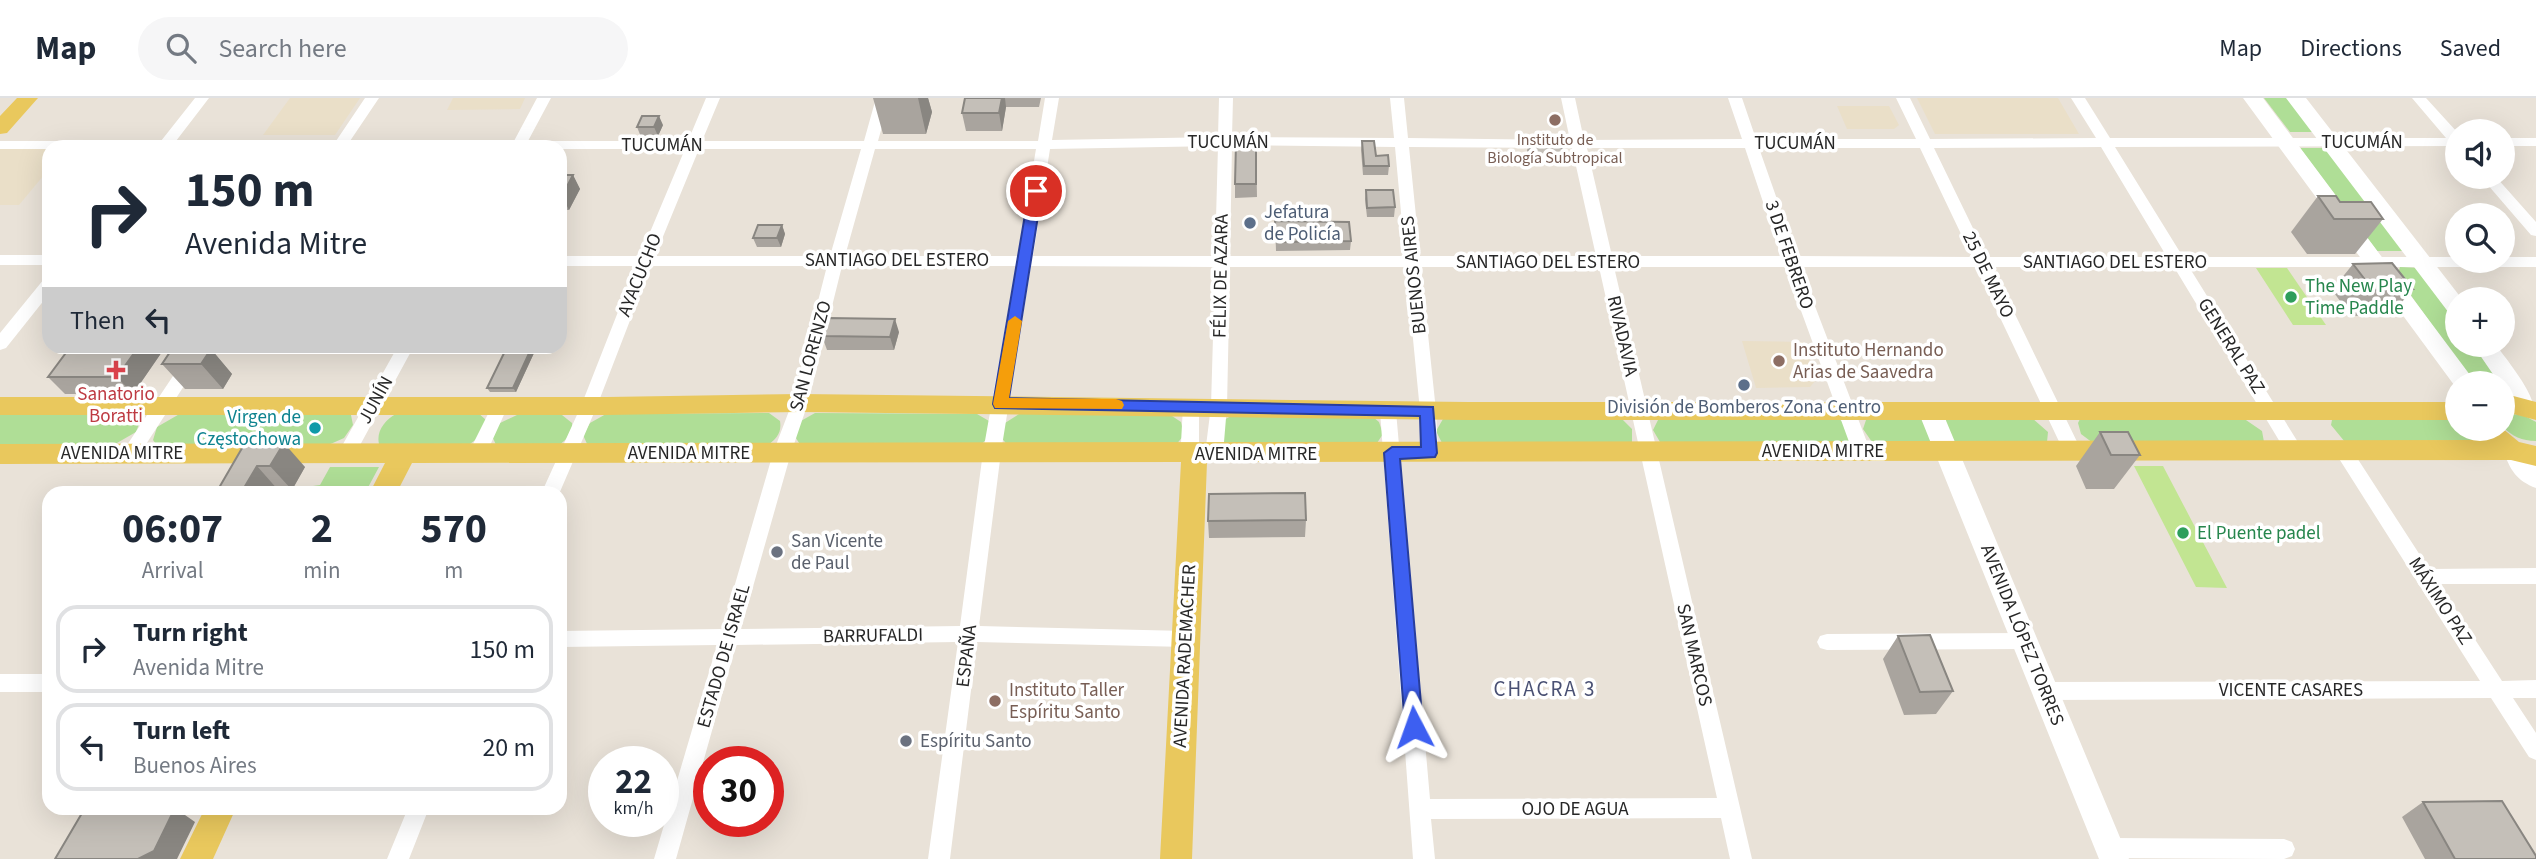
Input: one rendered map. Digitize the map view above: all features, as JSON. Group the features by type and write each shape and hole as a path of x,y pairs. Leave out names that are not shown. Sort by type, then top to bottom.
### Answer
{"main road":[{"path":"0,128 28,98"},
{"path":"2253,98 2456,371"},
{"path":"2296,98 2445,291"},
{"path":"2493,357 2526,407"},
{"path":"0,406 373,407 800,403 1191,405 1388,411 2445,411"},
{"name":"AVENIDA LÓPEZ TORRES","path":"1930,411 2112,854"},
{"path":"2505,441 2521,452 2521,467 2536,478"},
{"name":"AVENIDA MITRE","path":"0,454 1204,454 1861,450 2521,452"},
{"path":"386,486 404,453"},
{"name":"AVENIDA RADEMACHER","path":"1176,859 1186,639 1204,454"},
{"path":"196,859 218,815"}],"street":[{"path":"169,140 202,98"},
{"path":"343,140 372,98"},
{"path":"522,140 544,98"},
{"name":"AYACUCHO","path":"553,486 589,406 645,261 713,98"},
{"name":"SAN LORENZO","path":"782,453 800,403 836,260 883,98"},
{"name":"ESPAÑA","path":"939,859 992,452 1052,98"},
{"name":"FÉLIX DE AZARA","path":"1204,454 1219,406 1220,260 1226,98"},
{"name":"BUENOS AIRES","path":"1397,98 1428,411 1429,453"},
{"name":"RIVADAVIA","path":"1568,98 1647,452"},
{"name":"3 DE FEBRERO","path":"1735,98 1791,262 1861,450"},
{"name":"25 DE MAYO","path":"1903,98 2073,452"},
{"name":"GENERAL PAZ","path":"2078,98 2295,452"},
{"path":"2419,98 2445,128"},
{"name":"TUCUMÁN","path":"567,146 1043,145 1224,141 1579,144 2445,142"},
{"path":"2515,142 2536,142"},
{"name":"TUCUMÁN","path":"0,145 42,145"},
{"path":"2499,189 2536,231"},
{"path":"0,260 42,260"},
{"name":"SANTIAGO DEL ESTERO","path":"567,261 2536,262"},
{"path":"0,344 42,293"},
{"path":"131,453 197,354"},
{"name":"JUNÍN","path":"347,453 402,354"},
{"path":"1191,405 1190,443 1204,454"},
{"path":"478,452 500,406"},
{"path":"1388,411 1424,859"},
{"name":"SAN MARCOS","path":"1647,452 1741,859"},
{"name":"MÁXIMO PAZ","path":"2344,452 2536,751"},
{"name":"ESTADO DE ISRAEL","path":"665,859 782,453"},
{"path":"2424,577 2536,576"},
{"name":"BARRUFALDI","path":"567,639 970,634 1186,639"},
{"path":"1827,642 2025,641"},
{"path":"0,683 42,683"},
{"name":"VICENTE CASARES","path":"2045,691 2536,689"},
{"name":"OJO DE AGUA","path":"1420,810 1729,808"},
{"path":"398,859 416,815"},
{"path":"2112,854 2284,849"}],"shaded area":[{"path":"290,98 360,98 335,135 263,135"},
{"path":"453,98 525,98 520,109 447,110"},
{"path":"1917,98 2058,98 2079,134 1935,134"},
{"path":"1837,106 1889,106 1899,125 1894,129 1847,129"},
{"path":"42,146 42,177 19,205 0,205 0,147"},
{"name":"Instituto Hernando Arias de Saavedra","path":"1742,341 1803,342 1816,380 1810,387 1756,388"}],"green space":[{"path":"2264,98 2289,98 2316,132 2290,132"},
{"path":"2300,148 2330,148 2408,251 2377,251"},
{"path":"2400,267 2419,268 2445,299 2445,343 2397,276"},
{"name":"The New Play Time Paddle","path":"2256,268 2287,268 2326,325 2293,325"},
{"path":"2455,357 2489,357 2500,371 2465,371"},
{"path":"0,412 139,415 141,419 136,432 110,447 0,447"},
{"path":"183,412 351,415 353,425 344,438 326,446 156,444 153,440 157,427"},
{"path":"477,412 486,420 478,438 470,444 379,444 382,426 396,414"},
{"path":"769,413 780,421 780,429 768,445 588,446 583,435 590,423 606,414"},
{"path":"815,413 977,414 989,421 986,440 980,445 801,446 794,435 799,422"},
{"path":"1019,414 1169,414 1181,422 1184,435 1175,446 1009,447 1000,436 1005,423"},
{"path":"2515,414 2536,422 2536,441 2515,436"},
{"path":"517,415 562,415 572,423 570,434 557,447 497,447 492,436 500,423"},
{"path":"1231,416 1373,417 1379,422 1383,434 1375,446 1221,444 1222,421"},
{"path":"1916,416 1924,421 1931,440 1928,445 1872,442 1863,429 1867,417"},
{"path":"2445,416 2445,441 2345,442 2331,425 2332,420"},
{"path":"1836,417 1843,422 1850,441 1847,446 1660,442 1653,430 1659,418"},
{"path":"2031,417 2048,432 2047,442 1955,443 1944,423 1947,419"},
{"path":"1621,418 1632,429 1632,442 1442,443 1436,431 1443,419"},
{"path":"2243,418 2262,431 2264,442 2093,443 2081,434 2078,423 2080,419"},
{"name":"El Puente padel","path":"2134,466 2163,466 2227,588 2196,587"},
{"path":"330,467 379,467 369,486 313,486 320,485"}],"building":[{"path":"965,98 1002,98 999,113 962,113"},
{"path":"642,116 659,116 654,127 637,127"},
{"path":"1362,141 1374,141 1376,156 1388,155 1389,166 1364,166"},
{"path":"1529,142 1561,142 1563,155 1531,155"},
{"path":"1236,143 1256,143 1256,184 1235,184"},
{"path":"567,175 573,175 567,186"},
{"path":"1366,190 1393,190 1395,207 1367,208"},
{"path":"2318,196 2336,196 2340,202 2371,202 2383,219 2334,219"},
{"path":"1275,221 1349,222 1351,241 1276,242"},
{"path":"758,225 782,225 777,238 753,238"},
{"path":"2392,263 2413,289 2373,290 2353,264"},
{"path":"828,318 895,319 890,337 822,336"},
{"path":"65,354 133,354 117,377 48,377"},
{"path":"169,354 208,354 201,364 162,364"},
{"path":"504,354 529,354 513,388 487,388"},
{"path":"2100,432 2128,432 2140,455 2111,455"},
{"path":"245,443 284,443 270,466 257,466 245,486 220,486"},
{"path":"1305,493 1306,520 1208,521 1209,494"},
{"path":"1930,635 1953,691 1920,692 1898,636"},
{"path":"2502,801 2536,859 2455,859 2423,802"},
{"path":"81,815 172,815 154,851 138,859 55,859"}],"slow traffic":[{"path":"1015,321 1001,404 1116,405"}],"place":[{"name":"Instituto de Biología Subtropical","path":"1555,120"},
{"name":"Jefatura de Policía","path":"1250,223"},
{"name":"The New Play Time Paddle","path":"2291,297"},
{"name":"Instituto Hernando Arias de Saavedra","path":"1779,361"},
{"name":"Sanatorio Boratti","path":"116,370"},
{"name":"División de Bomberos Zona Centro","path":"1744,385"},
{"name":"Virgen de Częstochowa","path":"315,428"},
{"name":"El Puente padel","path":"2183,533"},
{"name":"San Vicente de Paul","path":"777,552"},
{"name":"Instituto Taller Espíritu Santo","path":"995,701"},
{"name":"Espíritu Santo","path":"906,741"}],"district":[{"name":"CHACRA 3","path":"1545,689"}],"route":[{"path":"1036,191 1001,404 1191,405 1428,411 1429,453 1392,453 1414,727"}]}
